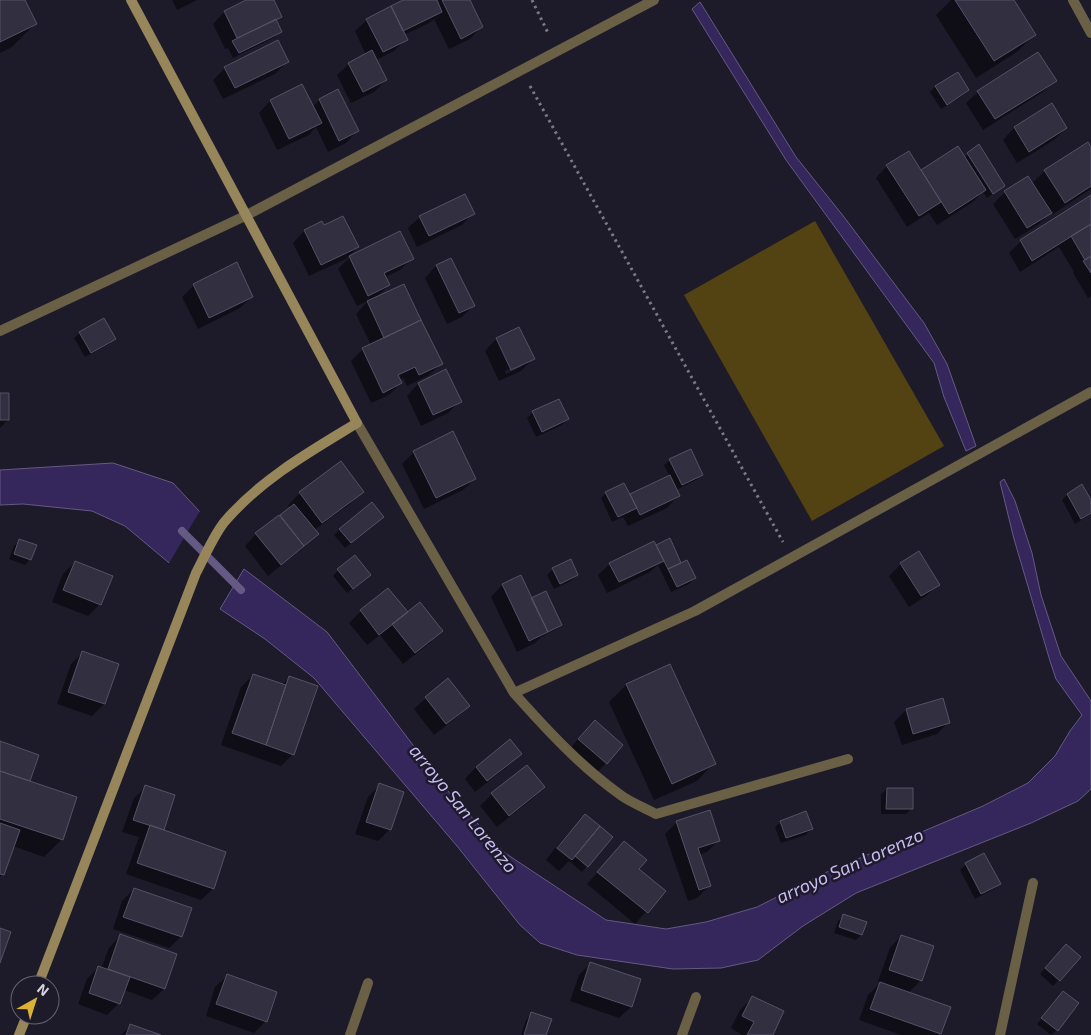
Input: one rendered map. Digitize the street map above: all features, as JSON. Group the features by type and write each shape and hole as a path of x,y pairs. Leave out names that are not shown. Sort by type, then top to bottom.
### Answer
{"street":[{"path":"131,0 357,422 514,693 543,726 580,762 623,797 656,814 848,760"},
{"path":"0,331 246,216 654,0"},
{"path":"1073,0 1091,33"},
{"path":"514,693 695,611 1091,392"},
{"path":"42,975 196,573 225,520 260,488 292,463 357,422"},
{"path":"1000,1035 1033,883"},
{"path":"350,1035 368,983"},
{"path":"682,1035 696,998"}],"path":[{"path":"532,0 557,51"},
{"path":"522,70 792,558"}],"shaded area":[{"path":"815,221 944,446 812,521 684,295"}],"water":[{"path":"700,2 796,157 924,323 947,364 976,446 966,451 944,397 934,363 786,160 692,9"},
{"path":"113,463 173,483 201,513 174,567 125,526 92,511 23,504 0,505 0,470"},
{"path":"1004,479 1015,501 1032,553 1041,595 1061,656 1091,701 1091,789 1078,801 1031,823 856,893 803,926 758,960 721,968 673,969 577,955 540,943 520,925 457,846 314,678 265,639 220,609 244,569 327,632 451,795 505,853 606,920 666,929 706,922 757,907 827,872 983,806 1028,783 1055,756 1082,715 1056,679 1050,661 1014,539 1000,482"}],"pier":[{"path":"201,509 204,514 176,568 173,570 168,565"}],"building":[{"path":"0,0 25,0 37,24 0,42"},
{"path":"246,0 274,0 282,17 237,38 224,11"},
{"path":"403,0 437,0 442,12 403,31 391,6"},
{"path":"442,0 470,0 483,27 461,39"},
{"path":"955,0 1014,0 1036,35 994,61"},
{"path":"391,6 408,40 383,52 366,19"},
{"path":"276,19 282,32 239,53 232,41"},
{"path":"278,40 289,62 235,88 224,67"},
{"path":"372,50 387,80 363,92 348,63"},
{"path":"1038,52 1057,81 995,119 977,91"},
{"path":"958,72 969,90 947,105 935,86"},
{"path":"302,84 322,123 289,139 270,100"},
{"path":"338,89 359,131 339,141 319,99"},
{"path":"1052,103 1067,128 1029,152 1014,127"},
{"path":"1088,142 1091,147 1091,186 1065,203 1044,170"},
{"path":"979,144 1005,186 993,194 967,153"},
{"path":"958,146 986,190 949,214 921,170"},
{"path":"909,151 941,202 919,216 886,165"},
{"path":"1028,176 1052,213 1027,228 1004,191"},
{"path":"465,194 475,214 429,236 419,216"},
{"path":"1091,195 1091,224 1032,261 1020,240"},
{"path":"343,216 359,247 321,265 304,230 322,221 324,225"},
{"path":"1091,224 1091,256 1085,260 1071,236"},
{"path":"400,231 414,259 384,273 390,285 368,296 349,256"},
{"path":"1091,256 1091,273 1083,261"},
{"path":"451,258 475,306 459,313 436,265"},
{"path":"237,262 253,297 209,318 193,284"},
{"path":"404,284 421,320 384,338 367,301"},
{"path":"104,318 116,339 91,353 79,332"},
{"path":"421,320 443,364 419,375 415,367 398,375 402,383 383,393 362,348"},
{"path":"519,327 535,359 511,370 496,338"},
{"path":"446,369 462,402 433,415 418,383"},
{"path":"0,393 9,393 9,420 0,420"},
{"path":"559,399 569,419 542,432 532,411"},
{"path":"453,431 476,479 436,498 413,451"},
{"path":"691,449 703,475 682,485 669,459"},
{"path":"341,461 364,492 322,523 299,492"},
{"path":"670,475 680,496 640,515 630,494"},
{"path":"624,483 637,508 618,517 605,492"},
{"path":"1082,484 1091,500 1091,513 1081,519 1067,494"},
{"path":"372,502 384,517 351,543 339,529"},
{"path":"294,504 319,534 304,546 280,515"},
{"path":"279,515 304,546 281,565 255,533"},
{"path":"670,538 681,563 668,569 656,545"},
{"path":"19,539 37,545 31,560 14,554"},
{"path":"654,541 664,561 619,582 609,563"},
{"path":"919,551 940,585 921,596 900,563"},
{"path":"355,555 371,575 353,589 337,569"},
{"path":"571,559 578,575 560,584 552,568"},
{"path":"687,560 696,578 677,587 668,569"},
{"path":"75,561 113,576 101,605 63,590"},
{"path":"521,575 548,632 529,641 502,584"},
{"path":"388,588 408,612 379,635 360,610"},
{"path":"546,591 562,625 548,632 531,598"},
{"path":"420,602 443,631 415,653 392,624"},
{"path":"82,651 119,664 105,704 68,692"},
{"path":"670,664 716,764 672,784 626,684"},
{"path":"253,674 286,685 266,745 232,733"},
{"path":"289,676 318,686 294,755 266,745"},
{"path":"448,678 470,706 446,724 425,697"},
{"path":"943,698 950,723 913,734 906,709"},
{"path":"595,720 623,745 607,764 578,739"},
{"path":"510,739 522,754 487,781 476,767"},
{"path":"0,741 39,755 30,781 0,771"},
{"path":"527,765 545,787 509,816 491,793"},
{"path":"0,771 77,797 63,840 0,819"},
{"path":"379,783 404,792 391,830 366,822"},
{"path":"145,785 175,795 164,830 133,820"},
{"path":"887,788 913,788 913,809 886,809"},
{"path":"710,810 720,841 698,848 711,886 699,890 676,821"},
{"path":"806,811 813,829 786,838 780,821"},
{"path":"585,814 600,826 572,860 557,848"},
{"path":"0,823 20,830 4,875 0,874"},
{"path":"150,825 226,852 214,889 137,863"},
{"path":"600,826 613,837 588,867 575,856"},
{"path":"624,841 647,860 639,869 666,891 648,913 597,872"},
{"path":"984,853 1001,884 981,894 965,863"},
{"path":"134,888 192,908 182,937 123,917"},
{"path":"843,914 867,922 862,935 839,927"},
{"path":"0,928 11,932 0,963"},
{"path":"120,934 177,954 165,989 108,969"},
{"path":"901,935 934,946 922,981 889,970"},
{"path":"1066,944 1081,957 1060,981 1045,968"},
{"path":"590,962 641,979 632,1007 581,990"},
{"path":"98,966 130,977 120,1004 89,993"},
{"path":"227,974 277,992 267,1022 216,1004"},
{"path":"880,982 951,1007 941,1034 870,1009"},
{"path":"1063,991 1079,1003 1058,1031 1041,1018"},
{"path":"752,996 784,1011 773,1035 747,1035 754,1022 742,1016"},
{"path":"531,1012 552,1019 546,1035 524,1035"},
{"path":"130,1024 161,1035 126,1035"}],"waterway":[{"name":"arroyo San Lorenzo","path":"182,531 241,590"}]}
